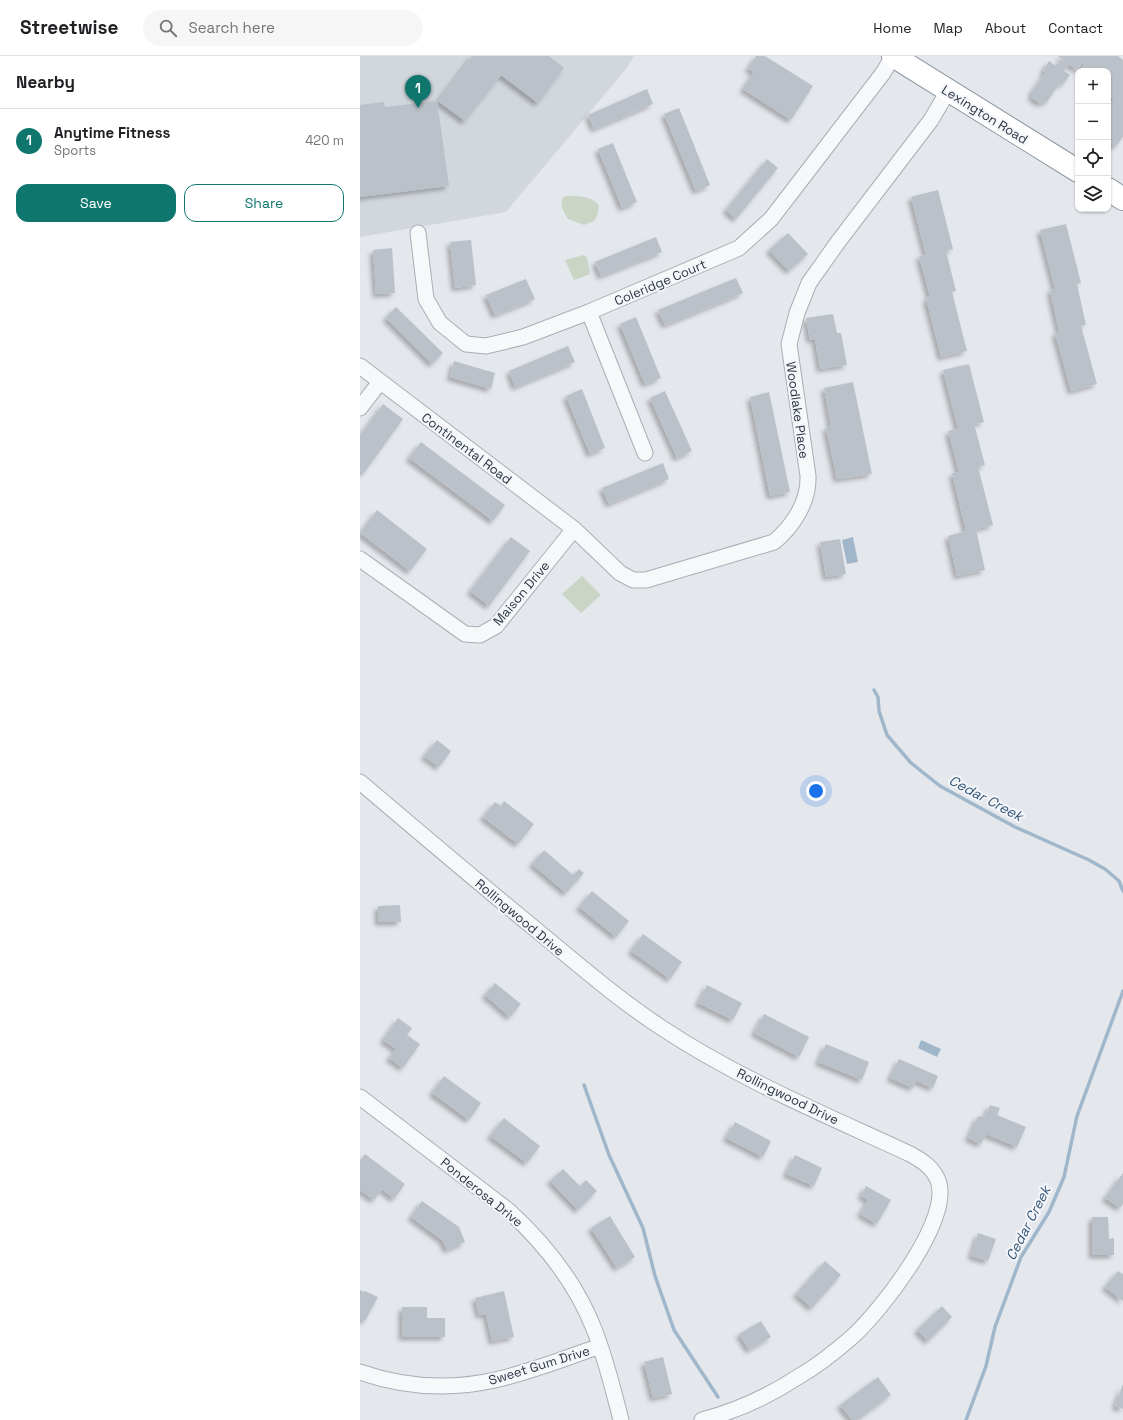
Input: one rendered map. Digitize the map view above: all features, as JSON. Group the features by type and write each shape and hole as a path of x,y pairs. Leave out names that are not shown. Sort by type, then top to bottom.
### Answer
{"highway":[{"name":"Lexington Road","path":"893,56 1075,169"},
{"path":"1111,191 1123,199"}],"street":[{"name":"Coleridge Court","path":"418,233 426,299 440,322 466,344 486,346 523,337 589,312 739,248 771,219 883,73 893,56"},
{"name":"Woodlake Place","path":"574,529 620,573 633,580 646,580 774,542 786,531 802,506 808,488 808,476 789,344 799,307 808,283 931,120 948,91"},
{"path":"589,312 645,453"},
{"name":"Continental Road","path":"360,366 574,529"},
{"path":"360,408 380,382"},
{"name":"Maison Drive","path":"360,559 465,634 480,635 496,626 574,529"},
{"name":"Rollingwood Drive","path":"360,782 601,984 644,1016 689,1045 754,1081 910,1154 930,1168 937,1178 940,1188 938,1211 915,1258 874,1314 852,1337 798,1377 763,1397 702,1420"},
{"name":"Ponderosa Drive","path":"360,1097 510,1211 532,1232 569,1279 594,1328 606,1362 621,1420"},
{"name":"Sweet Gum Drive","path":"360,1372 413,1385 458,1385 483,1382 510,1376 600,1346"}],"shaded area":[{"path":"360,56 634,56 626,69 506,212 360,237"}],"green space":[{"path":"563,197 585,197 597,203 599,206 597,216 594,221 584,225 568,219 562,206"},
{"path":"584,255 587,257 590,274 574,280 565,260"},
{"path":"582,576 601,595 581,613 562,594"}],"water":[{"path":"853,537 858,562 847,564 842,540"},
{"path":"921,1040 941,1049 937,1057 918,1048"}],"building":[{"path":"472,56 549,56 564,68 538,103 501,75 465,121 438,101"},
{"path":"756,56 765,56 813,86 791,120 743,89 754,72 748,69"},
{"path":"1058,56 1118,56 1123,60 1123,137 1115,147 1111,144 1111,104 1114,99 1111,98 1111,68 1082,68 1084,65 1082,63 1078,68 1075,68 1069,64 1064,71 1070,75 1062,85 1060,83 1046,103 1043,101 1041,104 1031,97 1033,94 1031,93 1045,73 1043,71 1049,61 1056,66 1061,60 1066,62"},
{"path":"647,89 653,104 594,129 588,115"},
{"path":"437,101 449,186 360,197 360,105 384,102 385,107"},
{"path":"679,108 710,185 696,191 664,114"},
{"path":"613,143 637,202 622,208 598,149"},
{"path":"767,159 778,168 736,219 726,210"},
{"path":"938,190 953,249 946,251 956,291 952,292 967,351 941,357 926,298 930,297 919,256 926,255 911,197"},
{"path":"1066,224 1081,283 1077,284 1086,325 1081,326 1097,384 1071,391 1055,333 1068,329 1059,331 1050,290 1055,289 1040,230"},
{"path":"788,233 808,254 789,271 769,250"},
{"path":"656,237 662,252 601,276 595,262"},
{"path":"471,240 476,285 455,288 450,242"},
{"path":"392,248 395,293 376,294 373,250"},
{"path":"736,278 743,293 665,325 658,310"},
{"path":"526,279 535,299 495,315 486,295"},
{"path":"396,307 443,353 432,364 386,318"},
{"path":"833,314 837,333 841,333 847,365 820,369 815,339 810,340 806,318"},
{"path":"636,317 661,378 645,384 620,324"},
{"path":"568,346 575,362 515,387 509,371"},
{"path":"454,361 495,373 491,389 450,377"},
{"path":"969,364 984,422 974,424 985,465 978,467 993,525 976,529 985,570 957,576 948,536 966,531 952,473 959,472 948,431 958,429 943,370"},
{"path":"853,382 872,474 837,479 826,428 831,426 824,388"},
{"path":"582,389 605,448 590,454 566,396"},
{"path":"665,391 692,451 677,458 650,398"},
{"path":"769,392 790,492 770,496 750,397"},
{"path":"383,404 403,419 364,473 360,471 360,436"},
{"path":"421,442 505,505 493,521 409,458"},
{"path":"663,463 669,479 609,504 602,488"},
{"path":"377,510 427,549 410,571 360,533"},
{"path":"511,537 530,551 489,606 470,591"},
{"path":"840,539 846,574 826,577 820,542"},
{"path":"437,740 451,751 439,767 424,756"},
{"path":"504,801 534,824 518,844 483,817 495,802 501,806"},
{"path":"544,850 573,875 579,869 584,873 566,893 532,864"},
{"path":"592,891 629,921 616,937 579,907"},
{"path":"400,905 401,922 378,922 378,906"},
{"path":"643,934 682,962 670,979 631,951"},
{"path":"495,983 521,1004 510,1017 485,995"},
{"path":"707,985 742,1003 733,1020 698,1003"},
{"path":"764,1014 809,1037 799,1057 754,1033"},
{"path":"398,1018 412,1028 407,1035 420,1044 403,1068 389,1058 396,1049 383,1040"},
{"path":"826,1044 869,1062 862,1080 818,1062"},
{"path":"899,1059 938,1076 933,1088 916,1081 913,1088 890,1078"},
{"path":"444,1076 481,1103 469,1120 432,1093"},
{"path":"990,1105 1000,1108 997,1115 1026,1127 1017,1147 986,1134 981,1144 968,1138 978,1116 984,1117"},
{"path":"504,1118 540,1146 527,1163 490,1136"},
{"path":"735,1122 771,1141 763,1157 726,1138"},
{"path":"365,1154 405,1184 394,1199 382,1189 374,1200 360,1190 360,1161"},
{"path":"795,1155 822,1168 814,1186 786,1174"},
{"path":"563,1169 580,1186 586,1180 597,1191 578,1210 550,1181"},
{"path":"1123,1173 1123,1204 1120,1208 1105,1198"},
{"path":"866,1186 891,1200 877,1224 860,1214 868,1200 861,1196"},
{"path":"422,1201 459,1227 465,1242 447,1250 442,1240 411,1217"},
{"path":"610,1216 635,1257 617,1268 591,1228"},
{"path":"1092,1217 1108,1217 1109,1239 1114,1238 1114,1255 1092,1255"},
{"path":"978,1233 996,1239 988,1261 971,1256"},
{"path":"825,1261 841,1275 812,1308 796,1294"},
{"path":"1118,1271 1123,1274 1123,1301 1105,1287"},
{"path":"360,1290 378,1297 365,1321 360,1318"},
{"path":"504,1291 514,1337 492,1341 486,1314 479,1315 475,1298"},
{"path":"942,1306 952,1317 928,1341 917,1330"},
{"path":"402,1307 427,1307 427,1318 445,1318 445,1337 402,1337"},
{"path":"761,1321 771,1337 749,1350 739,1334"},
{"path":"663,1357 672,1394 653,1398 644,1362"},
{"path":"878,1377 891,1395 857,1420 852,1420 840,1405"},
{"path":"1123,1384 1123,1409 1115,1406"}],"waterway":[{"name":"Cedar Creek","path":"874,690 878,697 879,711 887,735 911,763 940,786 1015,827 1089,860 1105,869 1119,881 1123,891"},
{"name":"Cedar Creek","path":"966,1420 986,1366 995,1327 1021,1257 1049,1212 1064,1177 1077,1116 1123,991"},
{"path":"584,1085 609,1155 643,1228 655,1276 674,1330 718,1397"}],"place":[{"name":"Anytime Fitness","path":"418,108"}]}
